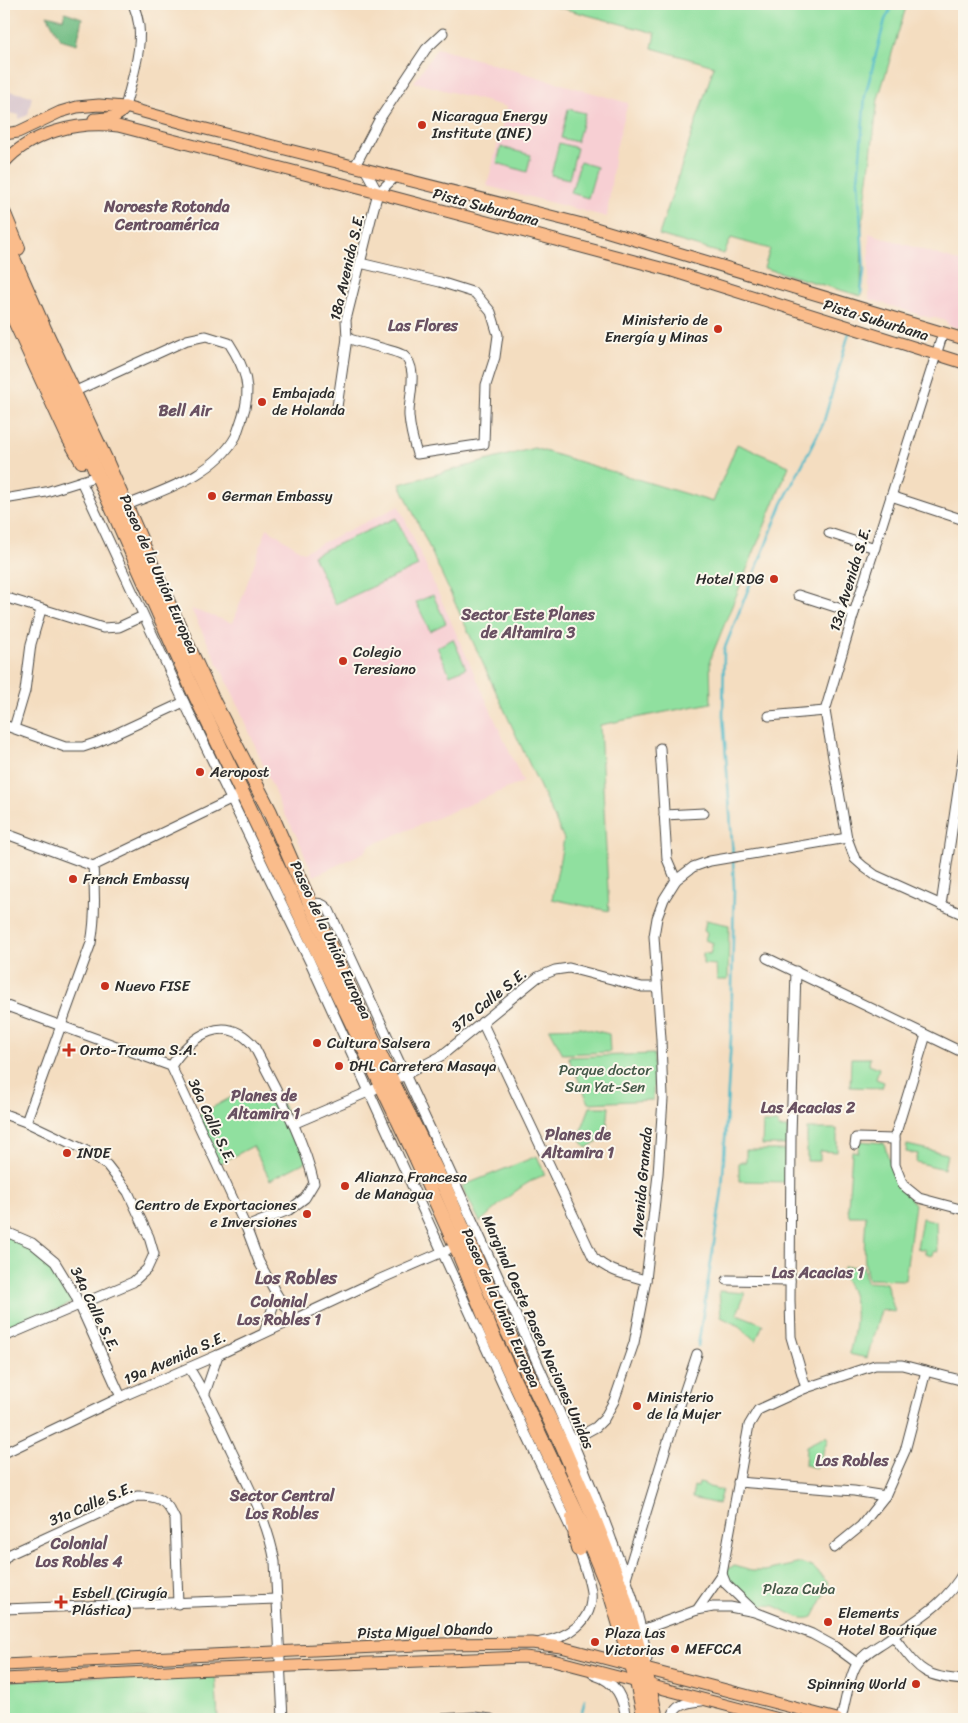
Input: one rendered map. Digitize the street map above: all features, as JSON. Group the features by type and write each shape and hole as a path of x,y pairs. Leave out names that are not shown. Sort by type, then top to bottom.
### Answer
{"highway":[{"name":"Paseo de la Unión Europea","path":"4,214 78,390 92,418 119,508 237,798 304,905"},
{"name":"Paseo de la Unión Europea","path":"4,238 44,331 106,462"},
{"name":"Paseo de la Unión Europea","path":"4,264 119,508 270,812 304,905 382,1086 456,1246 493,1336 547,1452 562,1479 641,1668"},
{"path":"4,298 70,438 86,479 119,508"},
{"name":"Paseo de la Unión Europea","path":"456,1246 507,1330 567,1443 596,1512 623,1583 641,1668 645,1719"},
{"path":"562,1479 573,1516 578,1549"},
{"name":"Paseo de la Unión Europea","path":"643,1684 656,1719"}],"main road":[{"name":"Pista Suburbana","path":"4,134 18,132 60,112 77,108 99,105 125,107 582,224 964,339"},
{"path":"51,133 76,122 115,117 121,114 125,107"},
{"name":"Pista Suburbana","path":"4,163 20,148 51,133 93,124 118,126 672,271 964,363"},
{"name":"Pista Miguel Obando","path":"4,1665 438,1644 532,1643 561,1647 839,1719"},
{"name":"Pista Miguel Obando","path":"4,1679 524,1657 553,1660 779,1719"}],"street":[{"path":"125,107 140,33 139,22 133,4"},
{"path":"395,177 378,193 360,168 379,120 426,49 443,33"},
{"name":"18a Avenida S.E.","path":"337,407 347,338 346,320 378,193"},
{"path":"347,338 403,355 409,363 412,373 409,413 412,437 417,454 484,444 486,385 495,357 498,336 491,312 474,293 440,282 360,262"},
{"name":"13a Avenida S.E.","path":"848,838 825,711 874,548 943,333"},
{"path":"78,390 187,340 206,336 229,343 244,370 248,389 245,408 236,436 220,457 182,481 119,508"},
{"path":"4,499 46,492 86,479 143,616 184,702 237,798 310,962 382,1086"},
{"path":"891,496 964,520"},
{"path":"829,533 874,548"},
{"path":"798,595 854,613"},
{"path":"4,597 103,628 119,627 143,616"},
{"path":"14,728 25,691 31,644 41,610"},
{"path":"4,725 64,746 82,747 98,742 184,702"},
{"path":"770,716 825,711"},
{"path":"660,748 667,859 676,880 692,867 710,861 848,838 855,859 864,868 875,875 964,915"},
{"path":"941,905 964,750"},
{"path":"4,833 93,866 237,798"},
{"path":"664,815 704,813"},
{"path":"26,1122 91,943 94,930 95,890 93,866"},
{"name":"Avenida Granada","path":"547,1452 567,1443 604,1419 614,1401 634,1343 646,1280 658,1174 663,1099 654,936 657,918 664,899 676,880"},
{"name":"Marginal Oeste Paseo Naciones Unidas","path":"304,905 320,903 329,910 405,1075 567,1443"},
{"path":"767,958 964,1052"},
{"name":"37a Calle S.E.","path":"293,1124 382,1086 441,1056 538,977 555,970 569,968 642,987 657,987"},
{"path":"796,972 791,1135 791,1337 806,1388"},
{"name":"36a Calle S.E.","path":"4,1005 171,1066 246,1227 259,1262 277,1295 295,1319"},
{"path":"482,1022 593,1257 602,1266 615,1272 646,1280"},
{"path":"171,1066 179,1053 192,1040 217,1029 231,1029 245,1035 254,1046 293,1124 308,1159 314,1183 305,1198 288,1210 246,1227"},
{"path":"926,1035 895,1139 895,1165 903,1185 919,1198 964,1210"},
{"path":"4,1114 26,1122 89,1152 107,1165 128,1192 152,1245 154,1254 147,1269 133,1282 4,1337"},
{"path":"855,1145 856,1138 895,1139"},
{"name":"34a Calle S.E.","path":"4,1231 32,1243 55,1262 64,1274 80,1304 121,1397"},
{"path":"456,1246 506,1392 560,1504 578,1549 590,1588 591,1600 587,1614 576,1628 567,1635 552,1640 532,1643"},
{"name":"19a Avenida S.E.","path":"4,1453 121,1397 218,1355 456,1246"},
{"path":"727,1280 790,1281"},
{"path":"264,1333 277,1295"},
{"path":"641,1668 642,1630 623,1583 697,1354"},
{"path":"205,1393 218,1355"},
{"path":"697,1610 722,1574 749,1425 758,1410 806,1388 875,1365 902,1365 964,1381"},
{"path":"189,1368 205,1393 257,1504 271,1541 275,1562 283,1719"},
{"path":"834,1548 861,1526 885,1496 905,1451 926,1371"},
{"path":"738,1482 854,1491 885,1496"},
{"name":"31a Calle S.E.","path":"4,1560 8,1556 137,1496 150,1496 164,1500 175,1519 178,1604"},
{"path":"839,1719 857,1663 892,1636 931,1611 953,1589 964,1571"},
{"path":"722,1574 726,1584 755,1612"},
{"path":"4,1609 277,1599"},
{"path":"642,1630 697,1610 713,1607 730,1607 755,1612 812,1634 834,1646 857,1663"},
{"path":"892,1636 920,1669 934,1676 964,1680"},
{"path":"524,1657 575,1669 607,1681 622,1697 626,1719"},
{"path":"672,1719 672,1715 679,1706 705,1701"},
{"path":"439,1719 491,1719"}],"shaded area":[{"path":"437,48 628,103 615,152 607,217 487,186 507,107 414,82"},
{"path":"4,90 32,96 28,115 19,119 19,115 5,112"},
{"path":"869,233 964,263 964,330 948,325 946,321 930,318 869,299"},
{"name":"Colegio Teresiano","path":"399,506 523,782 369,846 365,852 314,876 297,837 280,805 235,698 191,609 233,623 267,528 303,552"}],"green space":[{"path":"546,4 907,4 878,99 862,227 861,296 764,268 770,249 731,238 724,254 659,235 714,66 652,48 655,33"},
{"path":"65,12 82,18 77,44 60,39 47,15 63,19"},
{"path":"568,109 585,113 577,142 561,138"},
{"path":"559,143 577,148 569,179 551,175"},
{"path":"501,147 531,155 527,172 497,163"},
{"path":"580,162 597,167 588,198 571,193"},
{"path":"737,444 789,466 710,660 711,703 600,725 609,911 552,899 564,839 400,484 534,448 713,502"},
{"path":"396,518 418,566 335,604 313,555"},
{"path":"433,595 446,623 430,631 416,602"},
{"path":"453,639 466,668 450,675 437,647"},
{"path":"706,920 729,925 728,980 717,980 716,965 703,964 703,953 710,954 713,943 705,940 707,933 704,931"},
{"path":"580,1027 609,1034 610,1052 563,1054 549,1028"},
{"name":"Parque doctor Sun Yat-Sen","path":"654,1054 653,1100 589,1103 568,1057"},
{"path":"851,1058 870,1058 869,1064 879,1068 876,1079 884,1082 882,1088 850,1087"},
{"path":"275,1089 309,1160 270,1180 253,1146 217,1165 195,1117 241,1092 248,1102"},
{"path":"590,1107 609,1107 606,1137 586,1148 579,1136"},
{"path":"763,1123 778,1123 778,1128 788,1128 788,1145 762,1145"},
{"path":"807,1129 837,1129 837,1152 820,1151 820,1161 807,1161"},
{"path":"859,1141 884,1143 896,1176 904,1191 915,1204 905,1280 868,1279 864,1256 866,1216 849,1216 848,1207 852,1151 858,1152"},
{"path":"907,1145 947,1154 944,1169 916,1162 918,1154 906,1152"},
{"path":"746,1150 786,1150 786,1182 739,1181 739,1162 746,1162"},
{"path":"537,1156 545,1175 536,1178 519,1189 480,1222 462,1186"},
{"path":"922,1218 936,1221 937,1252 933,1251 932,1256 925,1254 925,1250 917,1248"},
{"path":"4,1235 30,1247 47,1260 60,1277 74,1302 4,1332"},
{"path":"863,1266 866,1282 886,1283 895,1312 881,1310 867,1358 849,1354 854,1334 855,1314 852,1295 842,1276 844,1267"},
{"path":"719,1291 745,1293 737,1314 763,1324 756,1341 739,1326 721,1317"},
{"path":"826,1436 828,1439 816,1468 805,1465 806,1446"},
{"path":"699,1482 704,1483 705,1486 722,1490 718,1504 692,1498 694,1486 698,1487"},
{"name":"Plaza Cuba","path":"801,1563 814,1568 828,1583 813,1617 808,1618 795,1616 775,1606 758,1605 747,1601 734,1589 724,1574 728,1568 735,1566 751,1571 765,1571"},
{"path":"215,1671 218,1719 8,1719 4,1681"}],"waterway":[{"path":"861,293 864,271 858,181 865,96 885,20 893,4"},
{"path":"733,855 723,715 724,650 782,504 823,424 849,333"},
{"path":"698,1346 722,1191 731,1038 733,860"},
{"path":"580,1719 585,1700"}],"place":[{"name":"Nicaragua Energy Institute (INE)","path":"422,125"},
{"name":"Ministerio de Energía y Minas","path":"718,329"},
{"name":"Embajada de Holanda","path":"262,402"},
{"name":"German Embassy","path":"212,496"},
{"name":"Hotel RDG","path":"774,579"},
{"name":"Colegio Teresiano","path":"343,661"},
{"name":"Aeropost","path":"200,772"},
{"name":"French Embassy","path":"73,879"},
{"name":"Nuevo FISE","path":"105,986"},
{"name":"Cultura Salsera","path":"317,1043"},
{"name":"Orto-Trauma S.A.","path":"69,1050"},
{"name":"DHL Carretera Masaya","path":"339,1066"},
{"name":"INDE","path":"67,1153"},
{"name":"Alianza Francesa de Managua","path":"345,1186"},
{"name":"Centro de Exportaciones e Inversiones","path":"307,1214"},
{"name":"Ministerio de la Mujer","path":"637,1406"},
{"name":"Esbell (Cirugía Plástica)","path":"61,1602"},
{"name":"Elements Hotel Boutique","path":"828,1622"},
{"name":"Plaza Las Victorias","path":"595,1642"},
{"name":"MEFCCA","path":"675,1649"},
{"name":"Spinning World","path":"916,1684"}],"district":[{"name":"Noroeste Rotonda Centroamérica","path":"167,215"},
{"name":"Las Flores","path":"423,325"},
{"name":"Bell Air","path":"185,410"},
{"name":"Sector Este Planes de Altamira 3","path":"528,623"},
{"name":"Planes de Altamira 1","path":"264,1104"},
{"name":"Las Acacias 2","path":"808,1107"},
{"name":"Planes de Altamira 1","path":"578,1143"},
{"name":"Las Acacias 1","path":"818,1272"},
{"name":"Los Robles","path":"296,1278"},
{"name":"Colonial Los Robles 1","path":"279,1310"},
{"name":"Los Robles","path":"852,1460"},
{"name":"Sector Central Los Robles","path":"282,1504"},
{"name":"Colonial Los Robles 4","path":"79,1552"}]}
